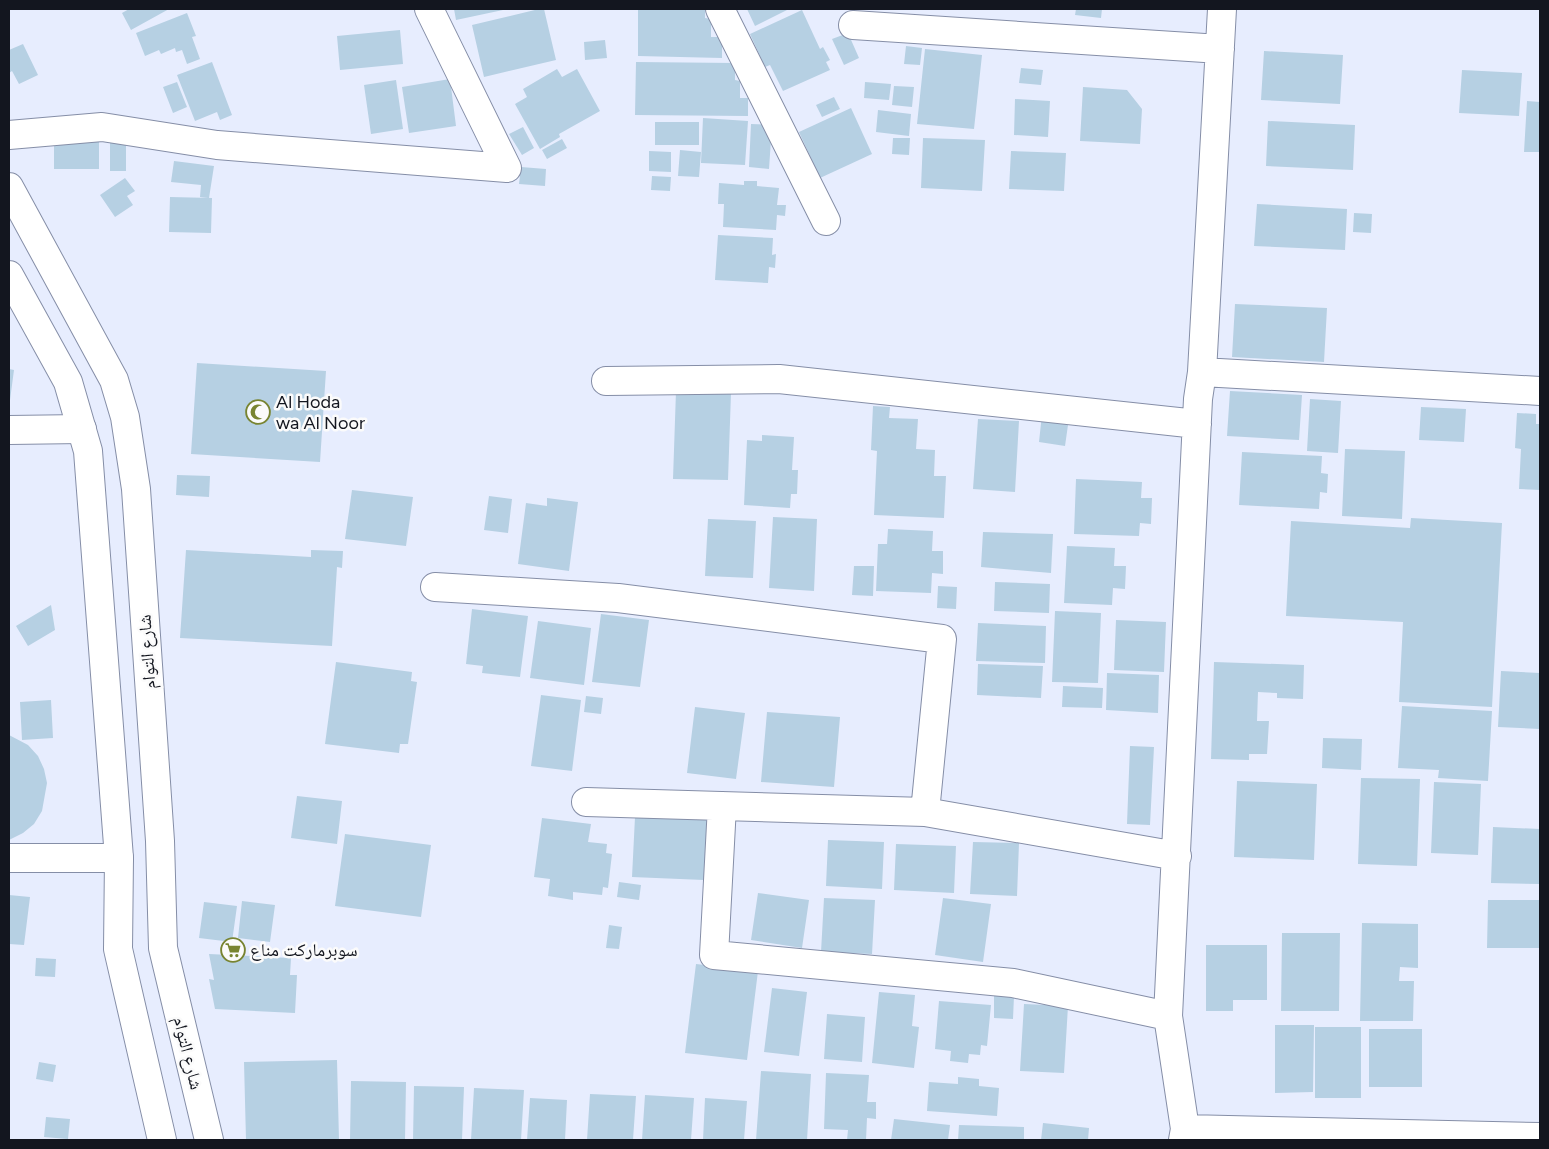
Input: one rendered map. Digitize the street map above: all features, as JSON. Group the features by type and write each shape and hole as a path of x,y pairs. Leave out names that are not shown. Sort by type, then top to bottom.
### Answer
{"street":[{"path":"9,135 102,127 217,145 507,168 429,9"},
{"path":"720,9 826,221"},
{"path":"1222,9 1202,372 1197,424 1168,1016 1184,1135 1540,1138"},
{"path":"852,25 1220,49"},
{"name":"شارع التوام","path":"9,187 114,380 125,417 136,488 160,841 163,948 209,1140"},
{"path":"9,275 68,382 88,451 119,858 118,949 162,1140"},
{"path":"1202,372 1540,391"},
{"path":"606,381 779,379 1197,424"},
{"path":"9,430 82,429"},
{"path":"435,587 618,598 942,639 925,812"},
{"path":"586,802 925,812 1177,856"},
{"path":"722,806 714,954 1013,983 1168,1016"},
{"path":"9,858 119,858"}],"building":[{"path":"129,9 169,9 131,30 122,13"},
{"path":"454,9 503,9 503,10 456,20"},
{"path":"544,9 556,60 484,77 472,25"},
{"path":"638,9 705,9 705,18 711,19 711,37 722,37 722,58 638,56"},
{"path":"747,9 789,9 755,26"},
{"path":"1076,9 1102,9 1101,18 1075,15"},
{"path":"802,10 820,49 823,47 830,60 826,62 830,70 783,91 770,65 765,67 750,34"},
{"path":"187,13 196,36 192,37 200,59 187,64 182,50 176,52 175,48 161,54 159,50 145,56 136,33"},
{"path":"400,30 403,64 340,70 337,36"},
{"path":"848,33 859,58 844,65 832,39"},
{"path":"605,40 607,58 585,60 584,42"},
{"path":"23,44 38,75 19,84 12,71 9,73 9,50"},
{"path":"906,46 922,48 920,65 904,64"},
{"path":"925,49 982,55 974,129 917,124"},
{"path":"1264,51 1343,55 1340,104 1261,100"},
{"path":"212,62 232,115 220,120 217,112 195,121 177,75"},
{"path":"636,62 735,63 735,80 740,81 740,98 748,98 748,116 635,115"},
{"path":"1021,68 1043,70 1041,85 1019,83"},
{"path":"557,69 562,77 577,69 600,111 559,134 560,137 540,149 515,104 527,97 523,89"},
{"path":"1462,70 1522,73 1519,116 1459,113"},
{"path":"450,79 456,126 409,133 402,87"},
{"path":"396,80 403,129 371,134 364,85"},
{"path":"177,82 187,107 173,113 163,87"},
{"path":"865,82 891,84 889,100 864,98"},
{"path":"894,86 914,87 912,107 892,105"},
{"path":"1083,87 1127,90 1142,109 1140,144 1080,141"},
{"path":"834,97 840,109 822,117 816,105"},
{"path":"1015,99 1050,101 1048,137 1014,135"},
{"path":"1527,101 1540,102 1540,152 1524,152"},
{"path":"851,108 872,154 820,178 799,132"},
{"path":"878,110 911,114 909,136 876,132"},
{"path":"703,118 748,121 745,165 701,163"},
{"path":"1268,121 1355,125 1353,170 1266,166"},
{"path":"655,122 699,122 699,145 655,145"},
{"path":"751,124 772,125 769,169 749,167"},
{"path":"523,127 534,148 522,155 509,134"},
{"path":"54,135 99,135 99,169 54,169"},
{"path":"893,138 910,138 909,155 892,154"},
{"path":"923,138 985,140 982,191 921,188"},
{"path":"562,139 567,148 547,159 542,150"},
{"path":"110,140 126,140 126,171 110,171"},
{"path":"680,150 701,152 699,177 678,176"},
{"path":"649,151 671,152 671,172 649,171"},
{"path":"1011,151 1066,153 1064,191 1009,189"},
{"path":"174,161 214,166 209,198 200,197 201,185 171,182"},
{"path":"521,167 546,169 545,186 519,184"},
{"path":"652,176 671,177 670,191 651,190"},
{"path":"125,178 135,191 127,196 133,205 115,217 100,195"},
{"path":"744,181 757,181 757,186 779,188 777,205 786,205 785,216 777,215 776,230 723,227 724,204 718,204 719,183 744,185"},
{"path":"170,197 212,198 211,233 169,232"},
{"path":"1257,204 1347,209 1345,250 1254,246"},
{"path":"1354,213 1372,214 1371,233 1353,232"},
{"path":"718,235 773,238 772,255 776,254 775,268 769,267 768,283 715,280"},
{"path":"1235,304 1327,308 1324,362 1232,357"},
{"name":"Al Hoda wa Al Noor","path":"197,363 326,371 320,462 191,454"},
{"path":"9,369 14,370 10,400 9,400"},
{"path":"676,391 731,393 728,480 673,479"},
{"path":"1230,391 1302,395 1299,440 1227,436"},
{"path":"1310,399 1341,401 1338,453 1307,451"},
{"path":"873,406 890,407 889,418 918,419 916,449 935,450 934,476 946,476 944,518 874,515 877,451 871,450"},
{"path":"1421,407 1466,409 1464,442 1419,440"},
{"path":"1517,413 1536,414 1536,424 1540,424 1540,490 1519,489 1521,449 1515,448"},
{"path":"1042,414 1069,418 1065,446 1039,442"},
{"path":"978,419 1019,421 1015,492 973,489"},
{"path":"762,435 794,437 792,470 798,470 797,494 791,494 790,508 744,505 747,440 762,441"},
{"path":"1345,449 1405,451 1402,519 1342,516"},
{"path":"1242,452 1322,456 1321,473 1328,474 1327,493 1320,492 1319,509 1239,505"},
{"path":"177,475 210,476 209,497 176,495"},
{"path":"1076,479 1142,482 1141,498 1152,498 1151,524 1140,523 1139,536 1074,534"},
{"path":"352,490 413,497 406,546 345,539"},
{"path":"489,496 512,499 508,533 484,530"},
{"path":"547,498 578,502 569,571 518,564 526,503 547,506"},
{"path":"773,517 817,519 814,591 769,588"},
{"path":"1411,518 1502,523 1492,707 1399,702 1403,622 1286,616 1291,521 1410,528"},
{"path":"708,519 756,521 753,578 705,576"},
{"path":"888,529 933,531 932,551 943,551 943,574 932,573 931,593 876,591 878,544 887,544"},
{"path":"983,532 1053,534 1051,573 981,567"},
{"path":"1067,546 1115,548 1114,566 1126,566 1125,589 1113,588 1112,605 1064,603"},
{"path":"186,550 311,557 311,550 343,551 342,568 337,567 332,646 180,638"},
{"path":"854,566 874,566 873,596 852,595"},
{"path":"995,582 1050,584 1049,613 994,611"},
{"path":"938,586 957,587 956,609 937,608"},
{"path":"51,605 55,630 28,646 16,626"},
{"path":"472,609 528,616 520,677 482,673 483,666 466,664"},
{"path":"1055,611 1101,613 1098,683 1052,682"},
{"path":"601,614 649,620 640,687 592,682"},
{"path":"1116,620 1166,622 1164,672 1114,670"},
{"path":"538,621 591,628 584,685 530,678"},
{"path":"978,623 1046,626 1045,663 976,661"},
{"path":"336,662 412,672 411,681 417,682 408,744 400,744 399,753 325,744"},
{"path":"1214,662 1304,665 1303,699 1277,698 1277,693 1258,692 1257,721 1269,721 1267,754 1249,754 1249,760 1211,759"},
{"path":"978,664 1043,666 1041,698 977,695"},
{"path":"1501,671 1540,673 1540,729 1498,727"},
{"path":"1107,673 1159,675 1158,713 1106,710"},
{"path":"1063,686 1103,688 1102,708 1062,707"},
{"path":"541,695 581,700 572,771 531,766"},
{"path":"586,696 603,698 601,714 584,712"},
{"path":"51,700 53,738 22,740 20,702"},
{"path":"1402,706 1492,711 1488,781 1438,778 1439,770 1398,768"},
{"path":"695,707 745,713 736,779 687,773"},
{"path":"767,712 840,717 834,787 761,782"},
{"path":"9,735 28,745 38,756 44,769 47,783 42,811 34,824 23,833 9,840"},
{"path":"1323,738 1362,739 1361,770 1322,768"},
{"path":"1130,746 1154,747 1150,825 1127,824"},
{"path":"1361,778 1420,779 1417,866 1358,864"},
{"path":"1237,781 1317,784 1314,860 1234,857"},
{"path":"1434,782 1481,784 1478,855 1431,853"},
{"path":"297,796 342,801 337,844 291,838"},
{"path":"635,817 708,820 704,880 632,877"},
{"path":"542,818 591,824 588,842 607,844 606,853 612,854 608,888 603,887 602,895 573,892 573,900 548,896 550,879 534,877"},
{"path":"1493,827 1540,829 1540,884 1491,883"},
{"path":"345,834 431,845 421,917 335,906"},
{"path":"828,840 884,842 882,889 826,886"},
{"path":"973,842 1019,843 1017,896 970,894"},
{"path":"896,844 956,846 954,893 894,890"},
{"path":"619,882 641,885 639,900 617,897"},
{"path":"758,893 809,900 802,948 751,940"},
{"path":"9,895 30,897 24,945 9,944"},
{"path":"824,898 875,900 872,954 821,952"},
{"path":"943,898 991,904 983,962 935,955"},
{"path":"1488,900 1540,900 1540,948 1487,948"},
{"path":"242,901 275,905 270,942 238,938"},
{"path":"204,902 237,906 232,942 199,938"},
{"path":"1362,923 1418,924 1418,968 1400,967 1399,981 1414,981 1413,1021 1360,1021"},
{"path":"609,925 622,927 619,949 606,948"},
{"path":"1282,933 1340,933 1339,1011 1281,1011"},
{"path":"1206,945 1267,945 1267,1000 1233,1000 1233,1011 1206,1011"},
{"path":"209,954 291,958 290,975 297,975 295,1013 215,1009 209,979 214,980"},
{"path":"36,958 56,959 55,977 35,976"},
{"path":"696,964 758,971 747,1060 685,1053"},
{"path":"772,988 807,992 799,1056 764,1052"},
{"path":"879,992 915,995 912,1026 919,1027 914,1068 872,1063"},
{"path":"994,995 1014,996 1013,1019 994,1018"},
{"path":"939,1001 991,1005 987,1046 981,1045 980,1055 969,1054 968,1063 950,1061 951,1051 935,1049"},
{"path":"1024,1004 1068,1006 1064,1073 1020,1071"},
{"path":"827,1014 865,1017 862,1062 824,1059"},
{"path":"1275,1025 1314,1025 1313,1092 1275,1093"},
{"path":"1315,1027 1361,1027 1361,1098 1315,1098"},
{"path":"1369,1029 1422,1029 1422,1087 1369,1087"},
{"path":"337,1060 339,1140 246,1140 244,1062"},
{"path":"39,1062 56,1065 53,1082 36,1079"},
{"path":"761,1071 811,1074 807,1140 756,1140"},
{"path":"826,1073 869,1075 867,1102 876,1102 876,1119 867,1118 866,1140 847,1140 848,1130 824,1129"},
{"path":"958,1077 979,1079 979,1086 999,1088 997,1116 927,1111 929,1082 958,1084"},
{"path":"351,1081 406,1082 405,1140 350,1140"},
{"path":"414,1086 464,1087 462,1140 413,1140"},
{"path":"474,1088 524,1090 521,1140 471,1140"},
{"path":"590,1094 636,1096 633,1140 587,1140"},
{"path":"645,1095 694,1098 691,1140 642,1140"},
{"path":"530,1098 567,1100 565,1140 527,1140"},
{"path":"705,1098 747,1101 744,1140 703,1140"},
{"path":"46,1117 70,1119 68,1139 44,1137"},
{"path":"894,1119 950,1125 948,1140 891,1140"},
{"path":"1043,1123 1089,1128 1088,1140 1041,1140"},
{"path":"959,1125 1024,1127 1024,1140 958,1140"}],"place":[{"name":"Al Hoda wa Al Noor","path":"258,412"},
{"name":"سوبرماركت مناع","path":"233,950"}]}
